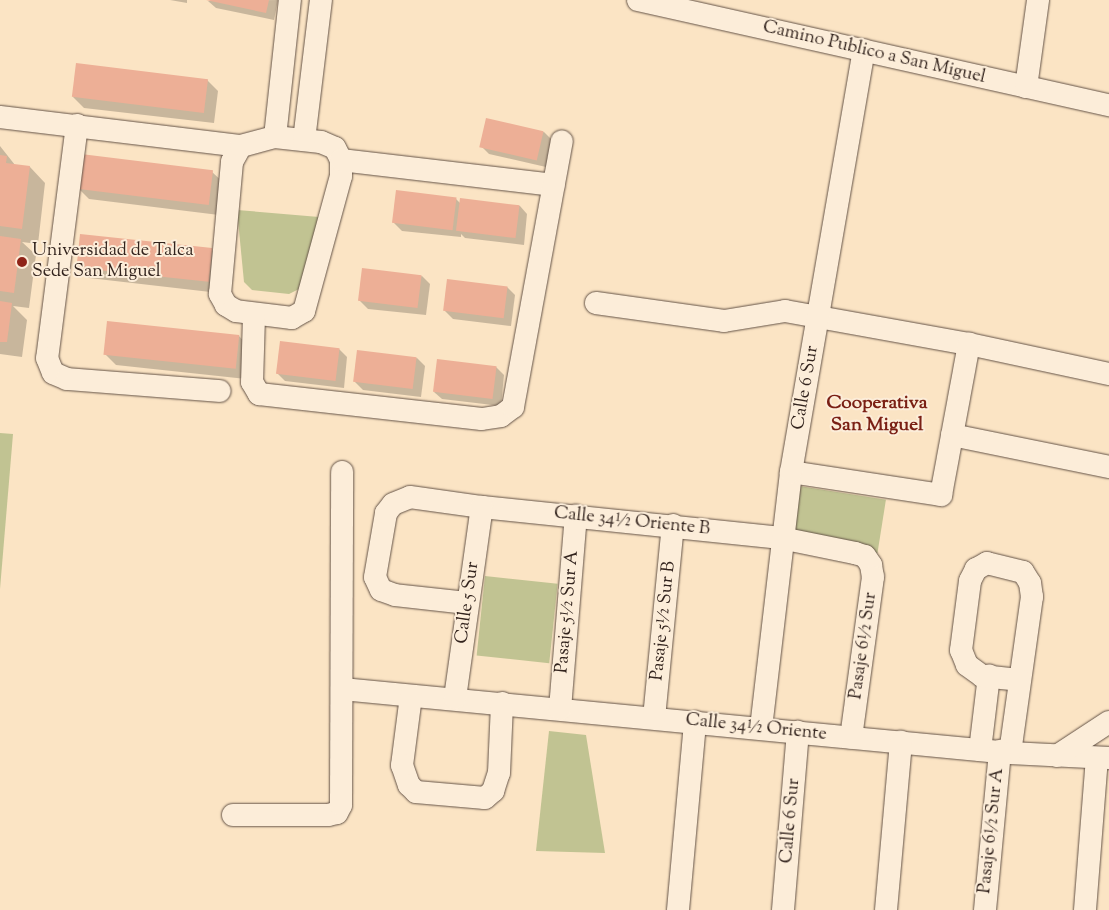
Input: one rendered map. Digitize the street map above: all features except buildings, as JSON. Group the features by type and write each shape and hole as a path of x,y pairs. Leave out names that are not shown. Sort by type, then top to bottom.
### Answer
{"street":[{"path":"275,137 290,0"},
{"path":"304,140 321,0"},
{"name":"Camino Publico a San Miguel","path":"638,0 1109,105"},
{"path":"1026,87 1038,0"},
{"name":"Calle 6 Sur","path":"761,728 791,472 864,50"},
{"path":"0,116 241,146 275,137 304,140 335,148 341,160 341,176 304,311 292,318 254,316 236,311 226,305 220,294 232,162 241,146"},
{"path":"77,125 47,358 53,373 67,379 220,391"},
{"path":"254,316 252,382 259,394 482,419 501,416 513,407 562,141"},
{"path":"341,160 554,185"},
{"path":"596,303 724,321 766,311 784,311 968,344 1109,374"},
{"path":"791,472 941,495 968,344"},
{"path":"952,435 1109,467"},
{"path":"234,815 336,813 341,805 342,472"},
{"name":"Calle 34½ Oriente B","path":"467,603 395,595 381,590 375,577 386,512 393,504 410,497 482,508 673,525 782,538 865,556"},
{"name":"Calle 5 Sur","path":"455,698 482,508"},
{"name":"Pasaje 5½ Sur A","path":"560,709 576,516"},
{"name":"Pasaje 5½ Sur B","path":"654,718 673,525"},
{"name":"Pasaje 6½ Sur","path":"851,737 873,577 871,565 865,556"},
{"path":"997,751 1019,680 1032,597 1030,583 1023,572 987,563 976,569 970,580 961,650 966,665 982,676 1019,680"},
{"path":"989,676 997,751"},
{"name":"Calle 34½ Oriente","path":"342,688 997,751 1103,758"},
{"path":"411,696 402,765 409,785 416,792 485,798 494,790 499,773 502,703"},
{"path":"678,910 695,722"},
{"path":"1057,756 1109,722"},
{"name":"Calle 6 Sur","path":"783,910 798,732"},
{"path":"886,910 901,742"},
{"name":"Pasaje 6½ Sur A","path":"984,910 997,751"},
{"path":"1085,910 1103,758"}],"green space":[{"path":"237,210 319,217 299,289 289,294 252,290 244,282"},
{"path":"0,433 13,434 0,589"},
{"path":"799,486 886,500 877,553 791,539"},
{"path":"485,576 558,584 549,663 477,656"},
{"path":"549,731 586,735 605,853 536,851"}],"place":[{"name":"Universidad de Talca Sede San Miguel","path":"22,262"}],"district":[{"name":"Cooperativa San Miguel","path":"877,415"}]}
